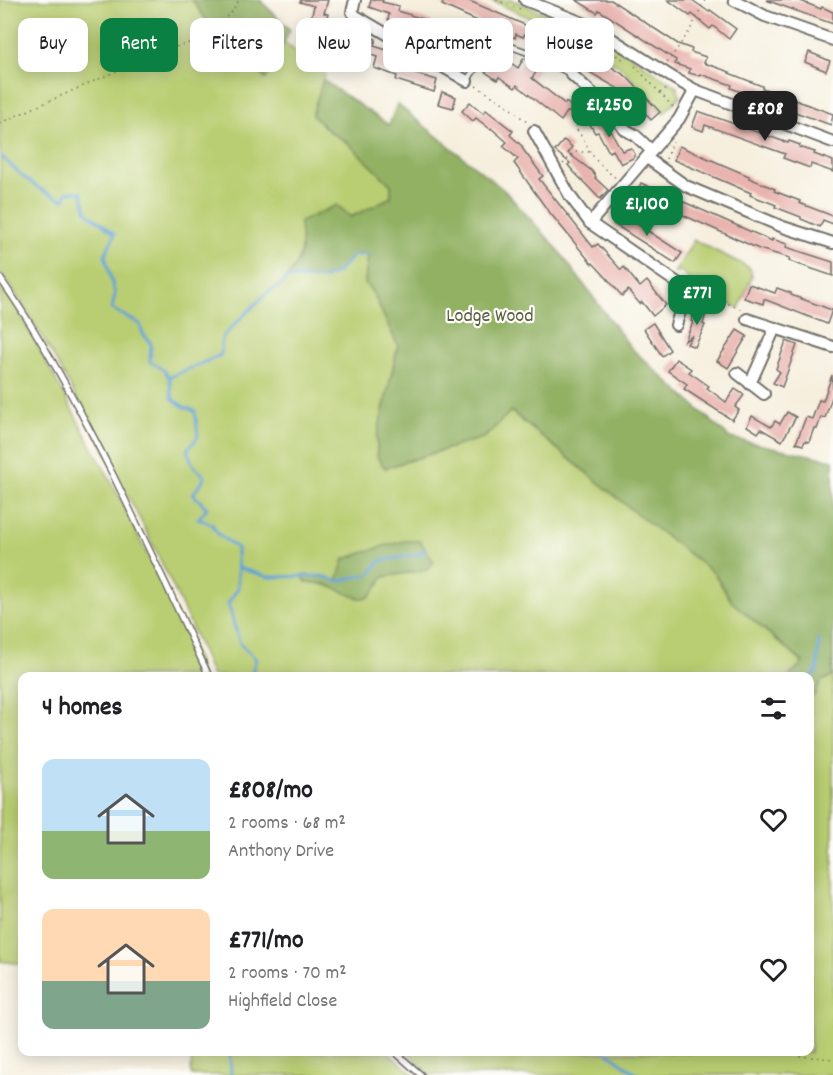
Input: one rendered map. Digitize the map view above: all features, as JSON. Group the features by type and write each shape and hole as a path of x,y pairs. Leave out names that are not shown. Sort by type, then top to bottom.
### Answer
{"street":[{"path":"355,0 352,12 356,16 467,81"},
{"path":"734,0 765,16 833,40"},
{"path":"524,5 593,27 695,90 833,142"},
{"path":"571,74 608,108 624,129 635,135 662,168 686,186 783,227 833,243"},
{"path":"590,223 674,124 695,90"},
{"path":"534,131 570,196 590,223 683,289 685,295 676,325"},
{"path":"747,319 833,347"},
{"path":"750,384 775,328"},
{"path":"737,373 764,394"}],"lane":[{"path":"513,47 571,74"},
{"path":"467,81 473,72"},
{"path":"0,278 26,315 92,435 165,579 207,672"},
{"path":"400,1056 421,1075"}],"path":[{"path":"0,123 164,50 200,40 231,13 239,0"},
{"path":"496,0 524,5"},
{"path":"662,71 689,32 705,0"},
{"path":"614,53 626,60"},
{"path":"634,65 676,111 674,124 676,136 662,168"},
{"path":"467,81 521,116 534,131"},
{"path":"660,93 671,85"},
{"path":"674,108 678,103"},
{"path":"580,120 574,128 585,140 590,152 598,163 624,184"},
{"path":"556,171 574,152 590,152"},
{"path":"683,289 691,289 742,309 747,319"},
{"path":"799,1056 833,1059"}],"green space":[{"path":"0,0 192,0 209,18 190,18 190,72 259,72 265,79 268,72 284,72 284,43 296,52 296,72 322,72 325,74 313,115 330,132 348,143 391,185 391,198 351,217 302,253 288,277 337,273 354,255 368,255 365,283 373,293 398,346 393,374 385,468 485,437 510,411 714,573 732,602 803,663 793,672 210,672 141,520 49,348 0,271","holes":["425,570 383,577 370,594 358,597 325,585 307,582 302,576 322,576 338,581"]},
{"path":"192,0 260,0 278,18 205,18"},
{"path":"491,0 513,0 555,18 530,18"},
{"path":"284,24 290,30 284,42"},
{"path":"614,45 677,87 680,96 663,114 621,67 614,63"},
{"path":"258,72 269,72 266,79"},
{"name":"Lodge Wood","path":"323,80 389,125 397,104 504,190 555,246 631,348 730,438 833,460 833,676 821,681 814,696 814,672 794,672 803,662 732,602 714,573 511,411 485,437 385,468 377,457 377,436 398,346 373,293 365,283 368,255 354,255 337,273 323,279 287,278 301,252 300,222 337,205 351,217 391,197 391,185 348,143 330,132 312,115"},
{"path":"694,240 750,268 752,277 739,308 691,289 687,281 689,279 681,271 674,273"},
{"path":"0,286 20,314 113,485 189,640 199,672 18,672 18,963 0,961"},
{"path":"405,541 420,541 434,562 425,570 383,577 368,598 358,598 325,584 306,582 302,575 322,576 337,581 344,559"},
{"path":"833,676 833,1075 430,1075 411,1056 814,1056 814,696 821,681"},
{"path":"192,1056 393,1056 414,1075 191,1075"}],"building":[{"path":"301,0 328,0 324,13 328,14 327,18 311,18 314,6 300,2"},
{"path":"371,0 383,0 382,2 399,6 398,11 420,18 388,18 389,14 369,7"},
{"path":"444,0 467,0 509,18 471,18 442,5"},
{"path":"576,0 611,0 678,44 692,49 691,52 706,57 704,63 730,72 762,88 833,114 831,125 731,88 732,85 700,74 700,76 689,73 690,69 675,64 676,60 614,18 599,10 597,13"},
{"path":"668,0 692,0 736,29 729,39 713,26 710,29 692,14 690,16"},
{"path":"766,0 798,0 821,9 822,7 833,12 833,24"},
{"path":"513,20 525,25 523,37 516,34 515,38 513,37"},
{"path":"371,38 376,39 374,46 383,49 383,71 374,68 377,57 371,55"},
{"path":"809,52 830,61 826,71 805,62"},
{"path":"524,58 525,72 536,72 532,78 565,104 566,102 572,107 572,100 588,101 588,113 567,112 561,121 517,85 515,88 499,77 497,80 485,72 513,72 513,64 518,68"},
{"path":"614,69 626,76 660,112 651,120 629,95 589,72 614,72"},
{"path":"386,72 416,72 416,74 437,80 434,92 396,80 397,76"},
{"path":"442,92 456,97 453,108 438,104"},
{"path":"470,102 483,113 486,110 513,131 510,135 523,147 543,176 539,179 593,247 598,244 621,270 624,267 640,287 647,281 666,305 653,316 628,290 622,296 546,208 514,163 518,159 503,146 507,142 491,128 476,118 473,121 462,111"},
{"path":"595,107 608,133 611,131 622,151 631,148 635,154 633,158 621,164 613,150 609,152 586,117"},
{"path":"698,111 788,143 789,141 800,145 799,147 833,161 833,172 811,164 810,168 783,158 785,154 705,125 703,131 692,127"},
{"path":"564,140 572,147 568,153 592,171 595,178 608,190 600,199 568,165 570,163 555,151"},
{"path":"679,146 749,176 775,189 774,191 800,201 799,203 833,216 833,224 823,220 820,227 750,195 751,193 674,160"},
{"path":"641,183 772,241 772,239 787,244 786,247 833,262 833,276 789,261 790,258 759,249 636,194"},
{"path":"624,211 633,217 631,220 682,253 675,263 614,224"},
{"path":"749,284 775,293 777,288 832,310 827,324 764,299 763,304 744,298"},
{"path":"696,306 707,310 703,324 705,325 695,347 687,344 693,335 685,341 693,322 691,321"},
{"path":"653,323 670,350 662,356 644,329"},
{"path":"737,330 747,336 728,368 717,361"},
{"path":"786,341 797,345 782,387 773,383 780,372 776,369"},
{"path":"676,359 691,369 689,372 726,402 735,389 744,395 735,407 739,410 732,420 684,389 687,384 668,371"},
{"path":"832,375 833,394 825,418 821,417 809,442 805,441 803,445 796,443 806,417 812,419 819,400 823,401"},
{"path":"787,412 796,417 782,441 761,429 758,433 747,426 752,416 771,427 775,421 780,424"}],"waterway":[{"path":"0,155 45,192 64,200 67,192 81,192 87,212 115,234 105,255 115,294 112,309 140,324 143,334 151,343 150,362 162,368 168,375 172,398 184,407 195,411 198,437 187,450 193,465 205,477 193,494 207,508 198,519 212,524 218,534 237,548 238,588 228,603 240,644 256,659 252,672"},
{"path":"170,377 221,355 222,338 268,292 280,286 287,278 323,279 337,273 354,255 368,255"},
{"path":"239,568 268,577 322,576 338,581 370,574 380,561 420,554 426,549"},
{"path":"814,674 817,671 819,639"},
{"path":"230,1056 231,1075"},
{"path":"612,1056 638,1075"}]}
